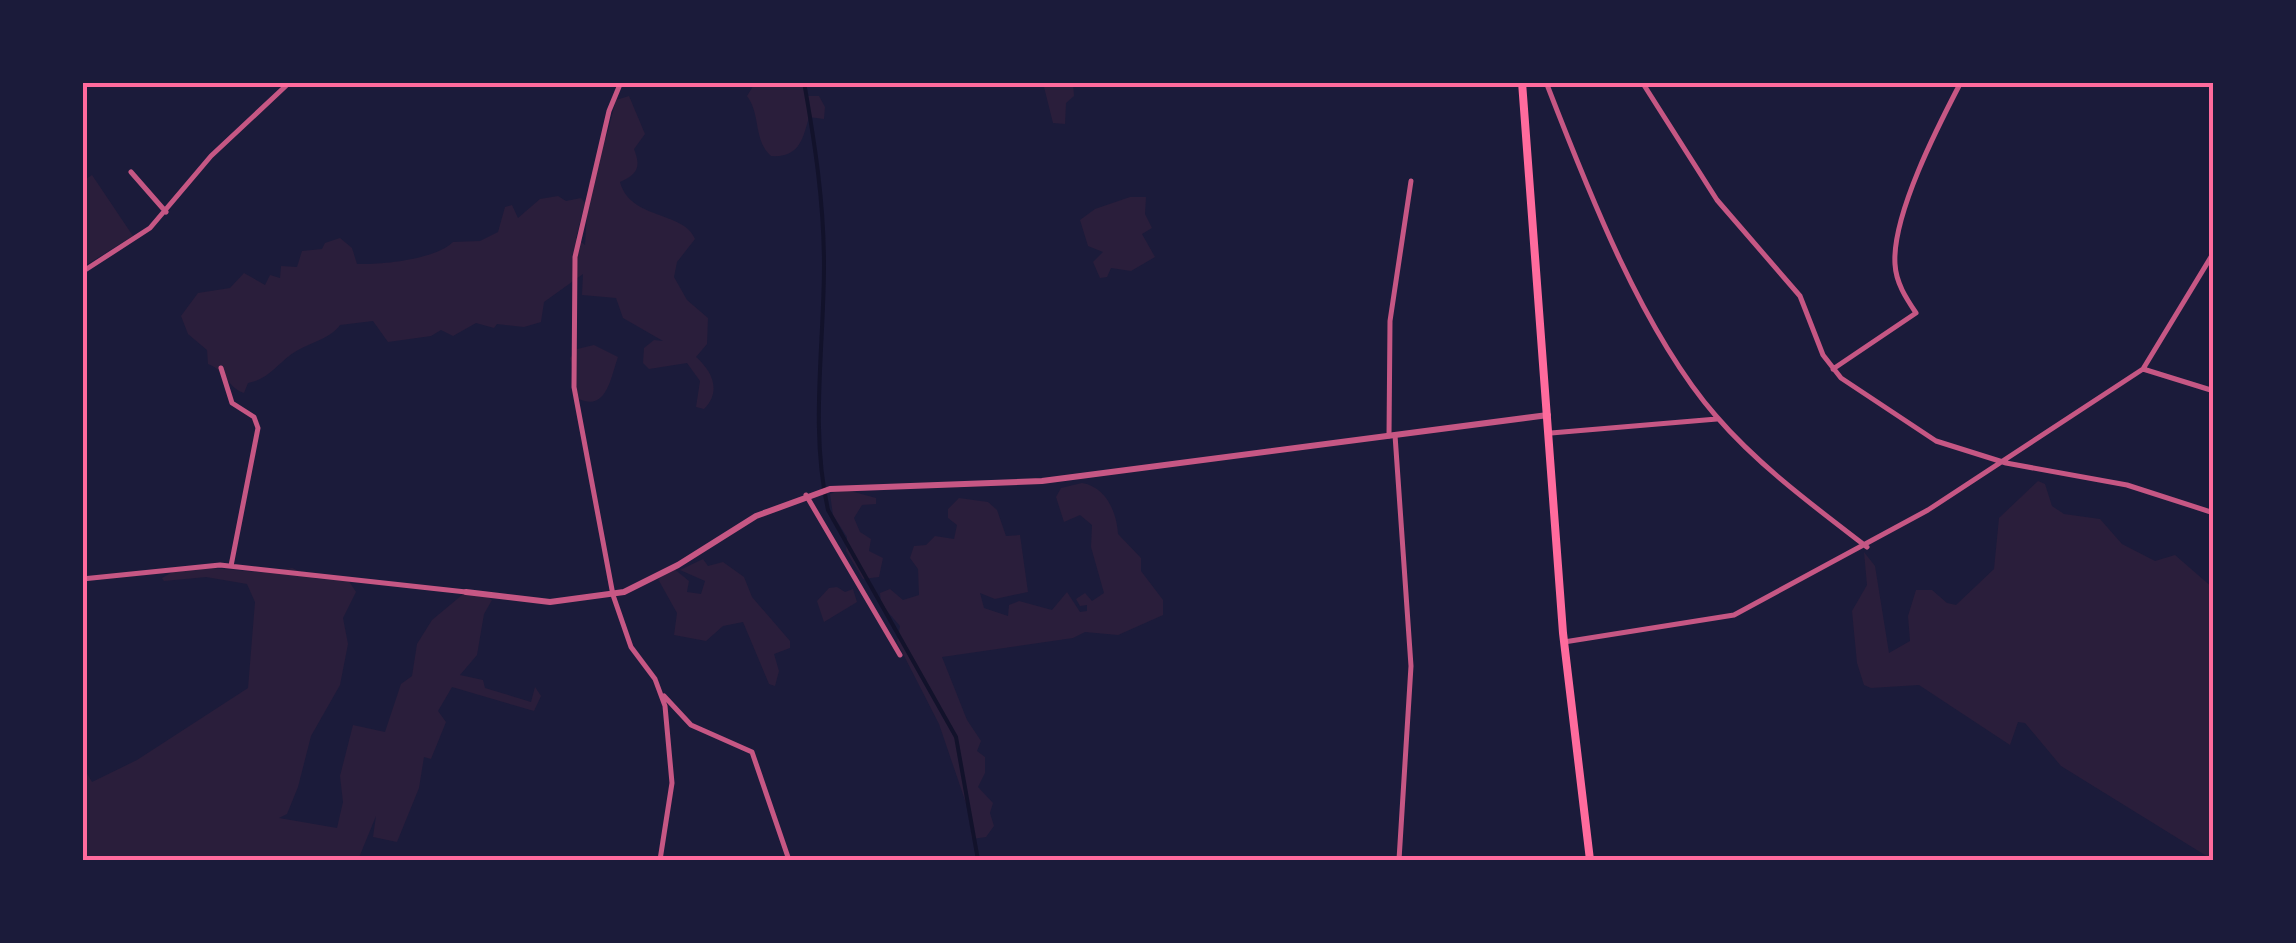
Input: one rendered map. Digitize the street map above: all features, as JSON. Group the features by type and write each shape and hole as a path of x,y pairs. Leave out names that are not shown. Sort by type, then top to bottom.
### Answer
{"main road":[{"path":"1522,82 1550,415 1564,642 1590,860"}],"street":[{"path":"82,272 142,234 166,212 211,156 290,82"},
{"path":"622,82 609,110 575,257 572,348 574,387 613,594 631,646 662,693 691,725 752,752 789,860"},
{"path":"1546,82 1633,282 1687,378 1718,418 1786,483 1867,548"},
{"path":"1642,82 1717,200 1800,296 1823,356 1833,369 1936,441 2006,463 2127,485 2214,512"},
{"path":"1833,369 1916,314 1903,293 1894,262 1930,140 1961,82"},
{"path":"131,172 166,212"},
{"path":"1399,860 1411,666 1392,436 1390,321 1411,181"},
{"path":"1564,642 1734,615 1867,548 2006,463 2143,369 2214,252"},
{"path":"220,368 232,403 254,417 258,428 231,566"},
{"path":"2143,369 2214,391"},
{"path":"82,579 172,566 231,566 550,602 613,594 678,565 756,516 830,489 1042,481 1550,415"},
{"path":"1551,433 1718,418"},
{"path":"810,494 900,655"},
{"path":"660,860 672,783 662,693"}],"shaded area":[{"path":"755,83 803,83 808,96 819,96 825,107 824,119 809,117 799,145 788,154 771,156 765,150 747,96"},
{"path":"1043,83 1073,83 1074,96 1066,103 1065,124 1053,123"},
{"path":"629,96 645,134 634,149 636,169 620,182 634,203 680,224 695,239 677,262 674,277 687,300 708,318 707,344 696,357 707,368 714,388 704,409 696,407 700,381 687,363 649,369 643,363 644,348 654,340 663,341 623,318 616,298 582,295 583,274 544,302 541,322 524,327 497,324 494,328 476,323 453,336 441,330 431,336 388,342 373,321 340,325 248,383 244,393 208,364 207,350 188,334 181,316 198,293 230,288 244,273 265,285 270,275 280,278 281,266 297,267 302,251 322,249 325,243 340,238 352,248 357,264 406,260 433,253 453,242 480,241 498,232 505,207 512,205 518,218 540,199 558,196 566,201 581,198 585,203 576,238 585,245 589,181 596,171 599,142 606,138 616,100"},
{"path":"92,175 133,236 83,267 83,181"},
{"path":"1130,197 1146,197 1145,214 1152,228 1142,234 1155,257 1131,271 1111,268 1107,277 1100,278 1093,262 1103,252 1088,246 1080,220 1095,209"},
{"path":"594,345 618,357 602,396 588,402 579,399 570,358 577,349"},
{"path":"2038,481 2045,484 2052,506 2064,514 2100,519 2122,544 2155,561 2175,555 2213,588 2213,860 2061,766 2025,723 2018,722 2010,745 1919,685 1864,685 1857,663 1852,611 1867,585 1864,552 1875,566 1889,653 1910,641 1908,616 1916,590 1932,590 1947,603 1956,605 1994,569 1999,518"},
{"path":"1082,483 1098,490 1109,502 1118,534 1141,558 1141,571 1163,600 1163,615 1118,635 1085,632 1073,638 942,657 967,720 981,741 977,751 985,757 985,773 978,787 993,803 990,813 994,826 986,837 972,839 968,809 939,724 897,642 900,626 881,604 880,593 890,589 903,600 919,595 918,569 910,558 914,546 926,545 935,536 954,539 957,525 948,518 948,509 959,498 988,502 997,510 1006,536 1020,535 1028,592 995,599 980,593 984,608 1008,616 1009,605 1019,601 1052,610 1067,592 1080,612 1087,611 1087,605 1080,606 1076,599 1085,593 1092,601 1104,593 1091,547 1092,525 1080,515 1064,522 1056,497 1061,488"},
{"path":"843,489 876,498 876,504 862,505 854,518 860,532 871,539 869,551 883,558 879,577 863,579 846,551 847,537 833,515 830,494"},
{"path":"703,559 708,566 723,562 744,577 752,597 790,641 790,648 774,654 779,671 775,686 769,684 743,622 723,626 706,641 674,635 677,613 658,579 673,568 689,581 687,592 701,594 705,581 680,570"},
{"path":"292,568 317,579 348,580 356,592 343,618 348,644 340,685 311,736 287,814 279,818 337,828 343,802 340,776 353,725 385,732 401,684 412,676 417,644 432,620 468,590 481,591 492,600 484,614 477,655 460,675 483,680 485,688 531,702 535,687 541,696 534,711 452,687 438,711 446,722 431,759 424,757 419,788 397,842 373,837 376,816 358,860 83,860 82,765 92,782 137,760 248,688 255,602 247,584 206,577 164,581 162,578 176,570 257,572"},
{"path":"829,588 845,592 853,589 857,602 824,622 817,601"}],"waterway":[{"path":"804,82 822,219 819,419 828,510 956,737 978,860"}]}
